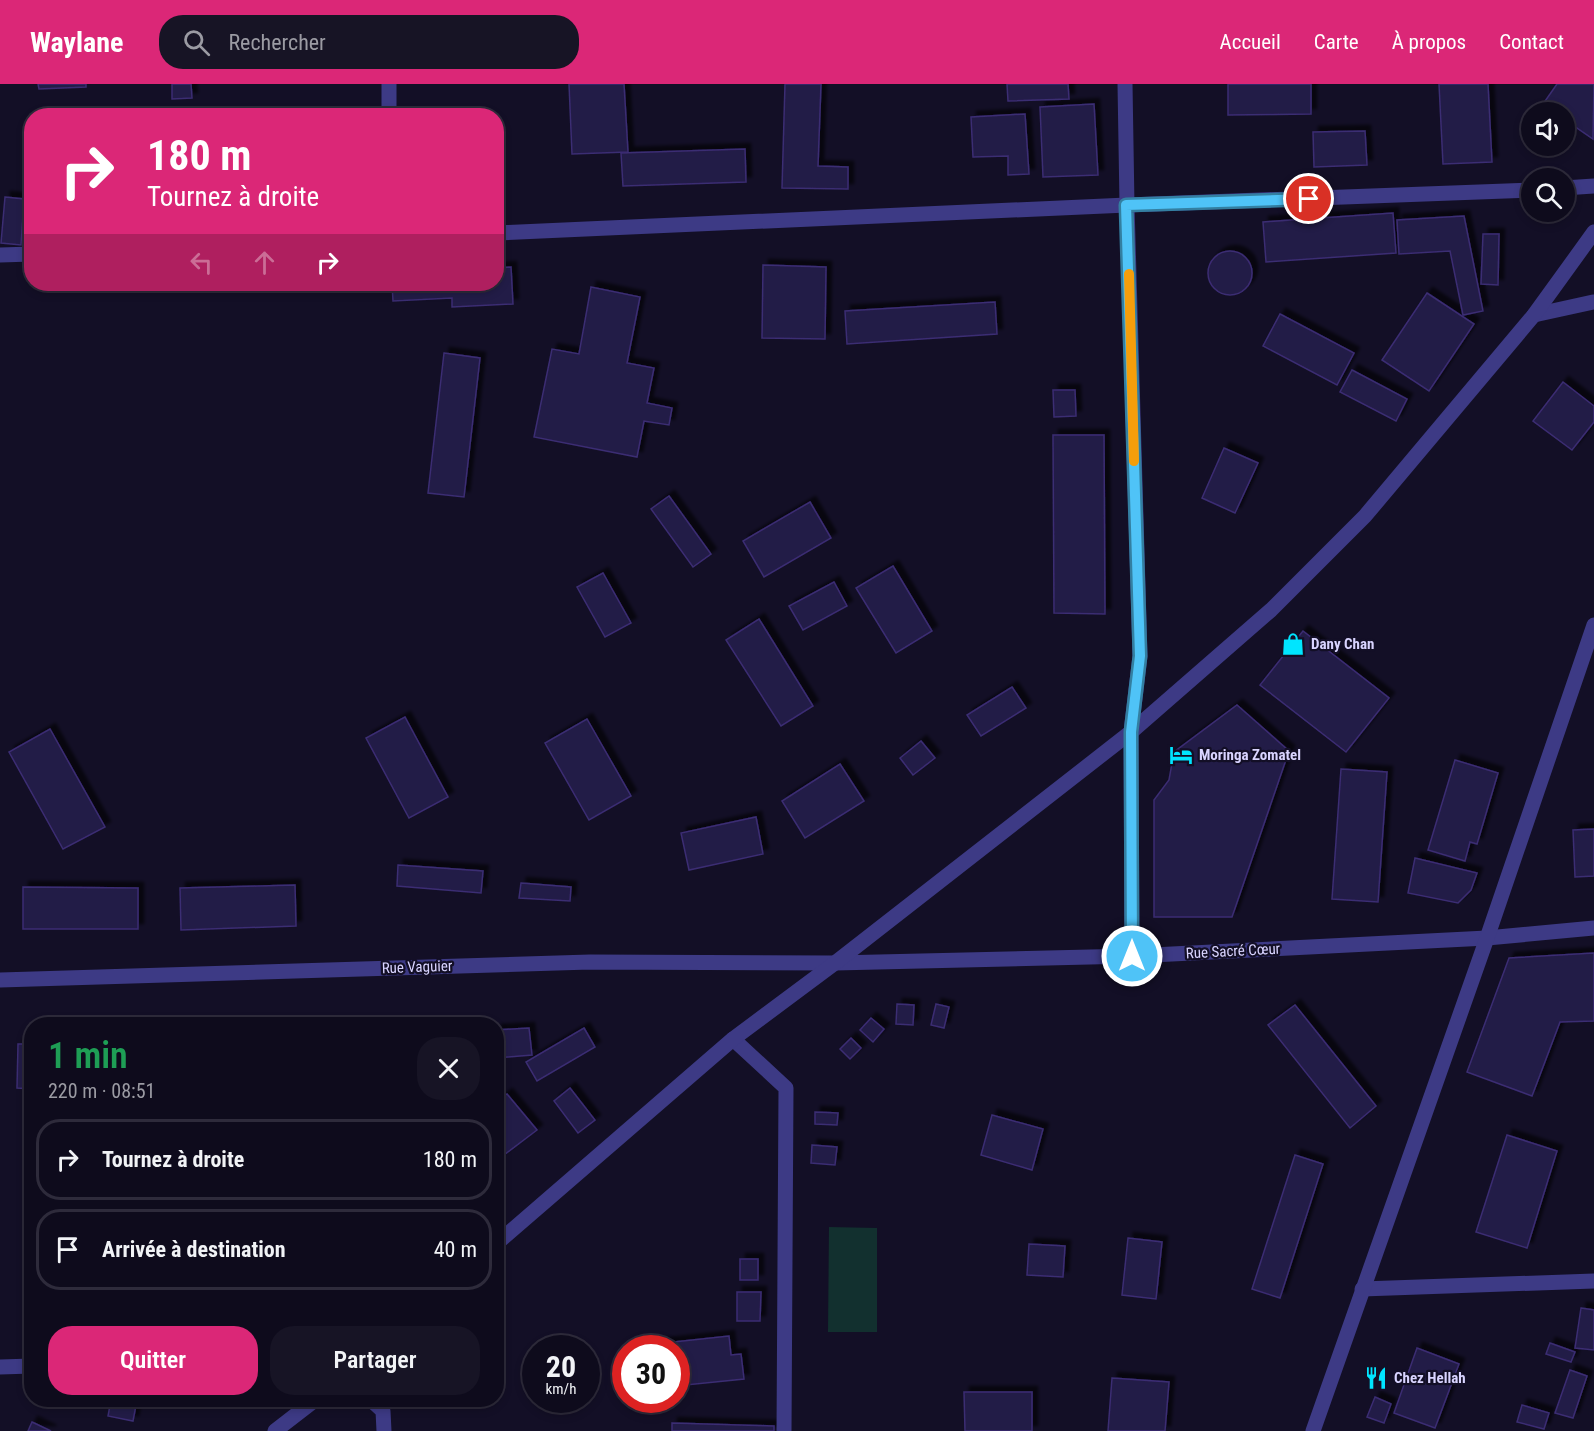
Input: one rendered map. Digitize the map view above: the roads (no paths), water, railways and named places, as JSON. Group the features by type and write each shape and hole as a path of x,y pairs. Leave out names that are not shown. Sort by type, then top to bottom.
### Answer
{"street":[{"path":"389,84 389,108"},
{"path":"1125,84 1126,205 1140,656 1131,732 1132,956"},
{"path":"1575,187 1594,186"},
{"path":"504,233 1126,205 1521,190"},
{"path":"504,1237 733,1039 835,963 1131,732 1271,610 1365,516 1534,315 1594,232"},
{"path":"0,255 24,254"},
{"path":"1534,315 1593,302"},
{"path":"1313,1431 1487,938 1594,625"},
{"name":"Rue Sacré Cœur","path":"835,963 1132,956 1487,938 1594,928"},
{"name":"Rue Vaguier","path":"0,980 590,962 835,963"},
{"path":"733,1039 786,1088 784,1431"},
{"path":"1362,1289 1594,1281"},
{"path":"0,1366 24,1366"},
{"path":"275,1431 306,1407"},
{"path":"379,1407 383,1411 384,1431"}],"place":[{"name":"Dany Chan","path":"1293,644"},
{"name":"Moringa Zomatel","path":"1181,755"},
{"name":"Chez Hellah","path":"1376,1378"}]}
